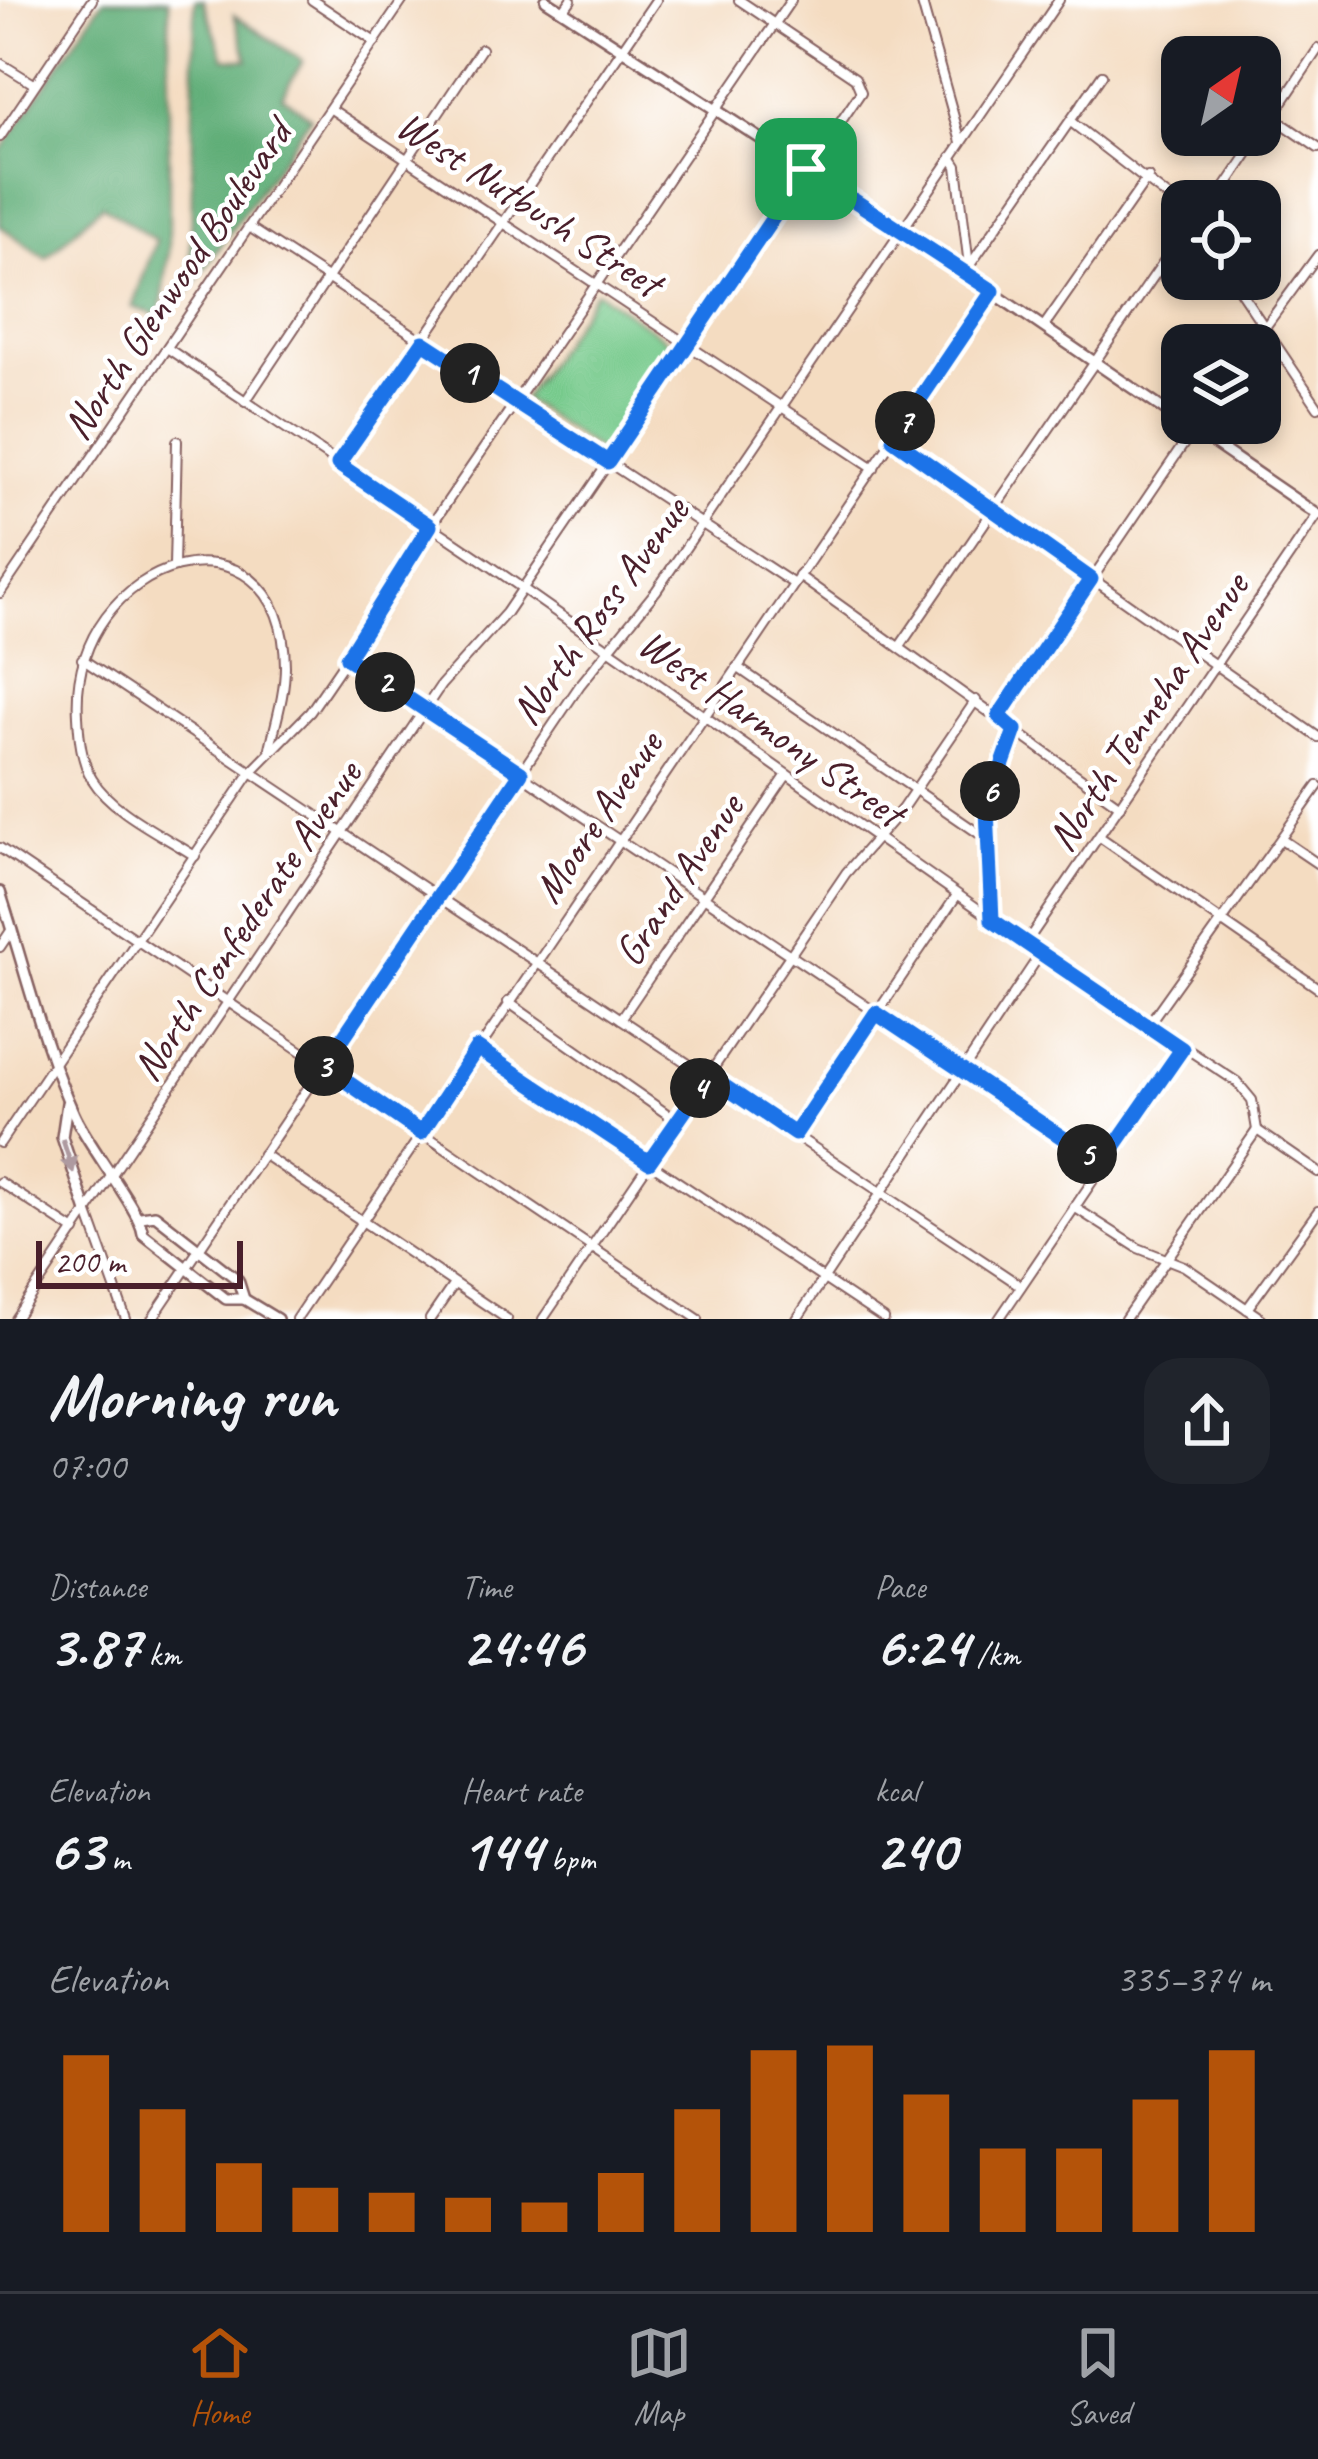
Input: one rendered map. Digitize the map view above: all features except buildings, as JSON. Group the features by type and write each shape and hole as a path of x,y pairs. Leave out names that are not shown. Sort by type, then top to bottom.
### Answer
{"main road":[{"path":"546,0 968,268 993,291 1161,405"},
{"path":"1217,444 1318,515"},
{"path":"0,892 68,1098 110,1179 141,1217 143,1234 226,1299 244,1299 277,1319"},
{"path":"68,1098 62,1137 87,1212"},
{"path":"141,1217 155,1215 238,1280 244,1299"}],"street":[{"path":"0,137 92,0"},
{"path":"312,0 375,42"},
{"name":"North Glenwood Boulevard","path":"0,592 403,0"},
{"path":"563,11 571,0"},
{"path":"338,464 656,0"},
{"path":"739,0 776,23"},
{"path":"0,1143 251,772 310,712 430,526 791,0"},
{"name":"North Ross Avenue","path":"152,1319 580,685 610,651 700,524 1059,0"},
{"path":"922,1 962,142"},
{"name":"North Confederate Avenue","path":"15,1319 426,708 520,590 861,88 776,23"},
{"path":"1281,105 1318,49"},
{"path":"244,402 481,50"},
{"path":"0,63 34,85"},
{"path":"968,268 1102,75"},
{"name":"West Nutbush Street","path":"331,109 874,468"},
{"path":"1071,122 1161,189"},
{"path":"1281,123 1318,148"},
{"path":"951,157 957,166 968,268"},
{"path":"1044,326 1148,177"},
{"path":"249,227 700,524 900,646 1120,806"},
{"path":"1267,324 1318,255"},
{"path":"900,646 1161,265"},
{"path":"1304,275 1318,284"},
{"name":"Moore Avenue","path":"296,1319 993,291"},
{"name":"West Harmony Street","path":"167,348 992,920 1245,1089 1257,1130 1318,1172"},
{"path":"1281,353 1318,407"},
{"path":"893,439 1318,736"},
{"path":"174,566 177,441"},
{"path":"999,716 1176,444"},
{"name":"North Tenneha Avenue","path":"1026,943 1318,515"},
{"path":"195,856 112,800 89,775 79,729 82,659 110,611 189,560 219,563 245,577 268,603 281,636 285,671 269,750"},
{"path":"347,658 1102,1164"},
{"path":"82,659 1021,1286"},
{"path":"737,667 987,839"},
{"path":"549,1317 590,1248 790,955 915,790 976,700"},
{"path":"992,920 987,839 990,792 1015,730"},
{"name":"Grand Avenue","path":"621,1019 786,776"},
{"path":"1148,1025 1318,786"},
{"path":"1100,836 1318,988"},
{"path":"1281,838 1318,864"},
{"path":"0,848 692,1318"},
{"path":"795,1134 957,895"},
{"path":"0,947 12,929"},
{"path":"797,1319 1041,953"},
{"path":"508,1002 677,1121"},
{"path":"477,1048 884,1319"},
{"path":"1000,1319 1182,1049"},
{"path":"1125,1319 1257,1130"},
{"path":"263,1154 507,1319"},
{"path":"0,1182 75,1231"},
{"path":"1073,1207 1138,1248 1167,1258 1262,1319"},
{"path":"1247,1310 1318,1211"},
{"path":"87,1212 126,1319"},
{"path":"430,1319 454,1284"}],"green space":[{"path":"103,0 169,0 169,253 160,316 132,307 156,241 102,205 46,258 0,226 0,152"},
{"path":"195,0 203,0 224,58 248,60 234,15 303,61 282,96 311,117 190,290"},
{"path":"596,291 678,347 605,455 523,399"}],"route":[{"path":"806,169 993,291 893,439 1091,579 999,716 1015,730 990,792 986,826 992,920 1182,1049 1102,1164 876,1013 795,1134 709,1076 649,1162 477,1048 421,1133 324,1066 521,773 347,658 430,526 338,464 423,342 608,462 806,169"}]}
